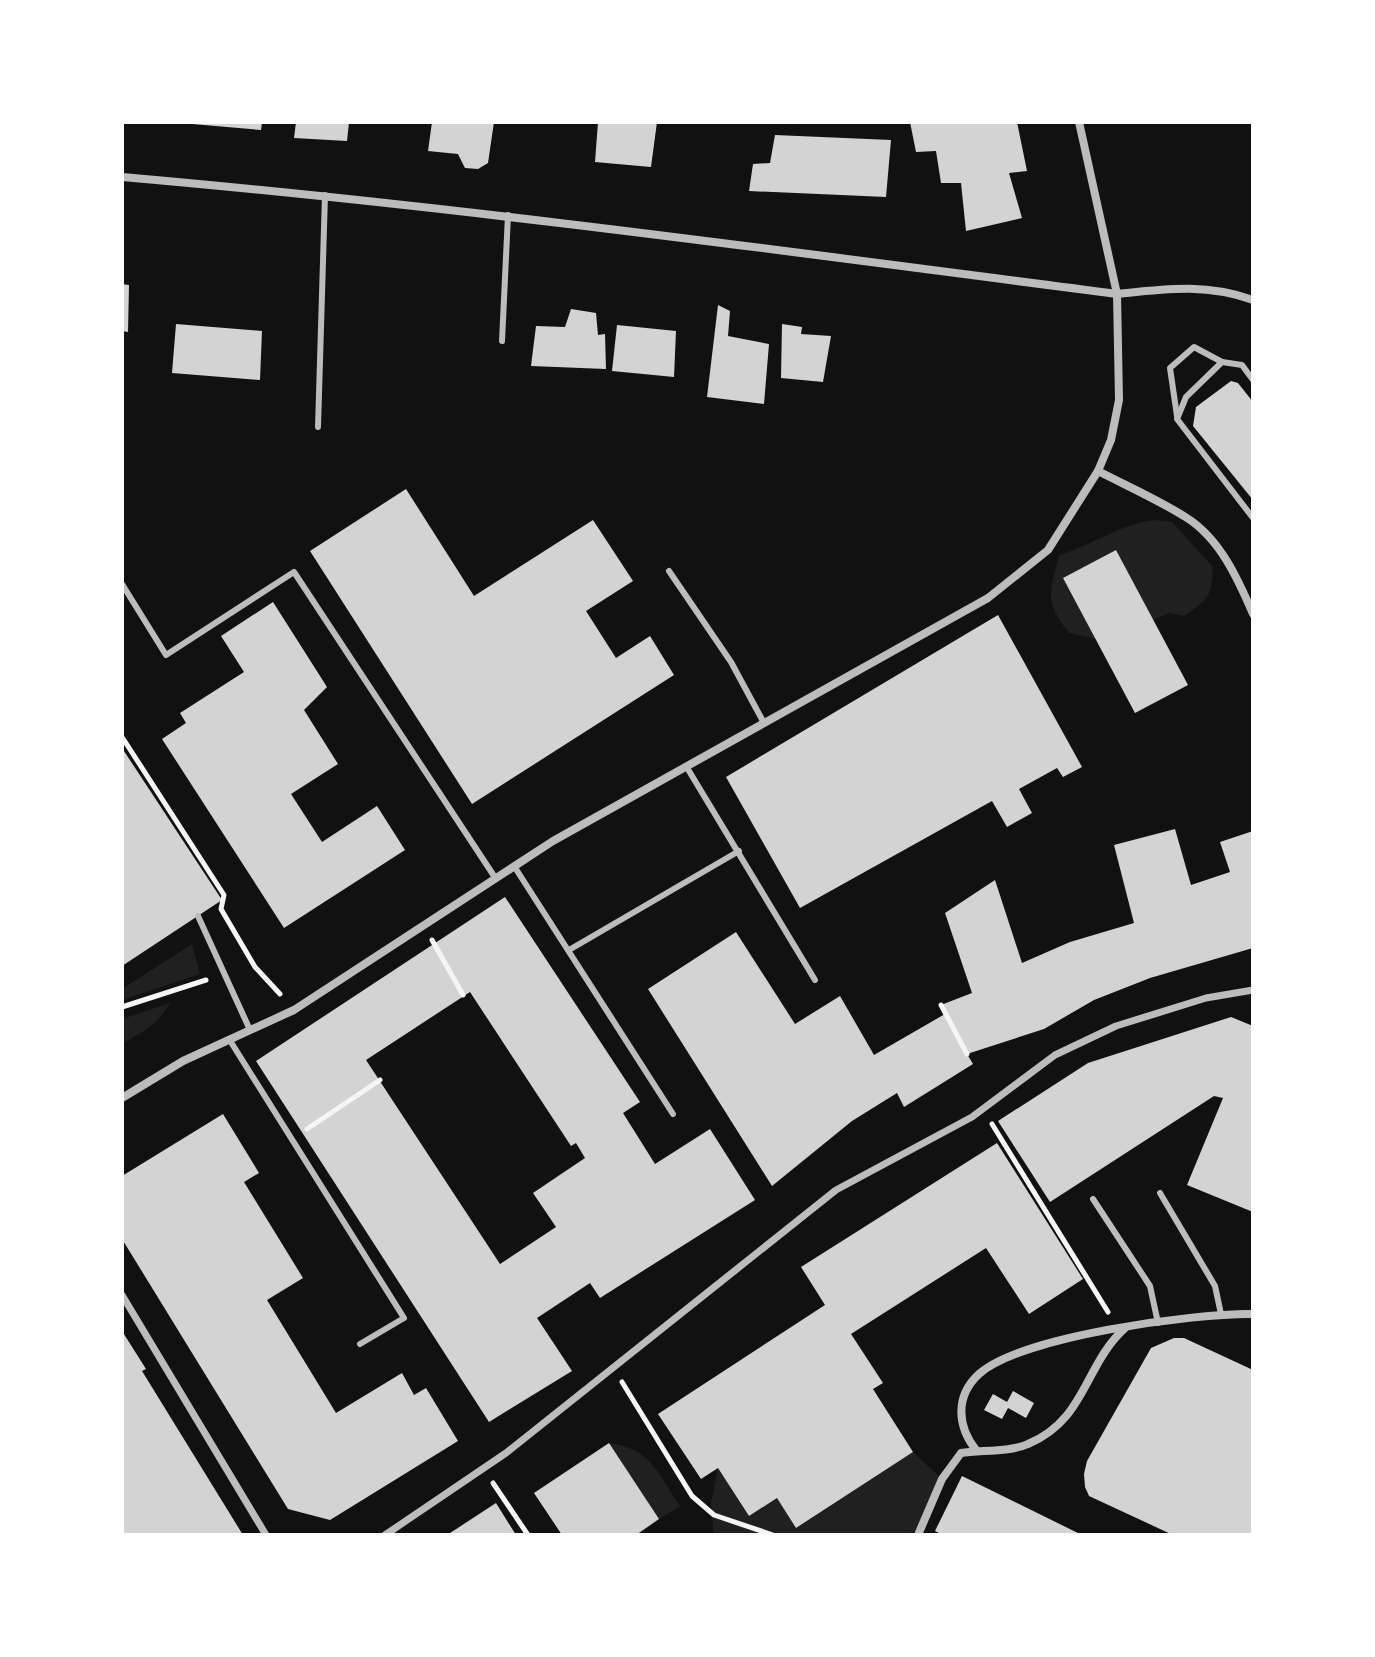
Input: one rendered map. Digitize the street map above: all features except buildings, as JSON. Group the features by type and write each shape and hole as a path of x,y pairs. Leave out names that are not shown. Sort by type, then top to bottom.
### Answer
{"street":[{"path":"122,1098 183,1061 294,1010 514,866 988,598 1048,550 1098,471 1111,440 1119,400 1117,294 1079,122"},
{"path":"122,177 325,194 508,215 1117,294 1181,287 1226,290 1253,300"},
{"path":"1098,471 1189,519 1218,548 1253,614"},
{"path":"385,1535 506,1453 836,1190 983,1109 1055,1055 1116,1026 1206,998 1253,990"},
{"path":"122,1295 266,1535"},
{"path":"976,1450 966,1438 960,1414 964,1393 979,1374 997,1362 1082,1335 1221,1314 1253,1314"},
{"path":"918,1535 942,1479 961,1453 1026,1446 1049,1432 1071,1413 1111,1341 1125,1328"}],"lane":[{"path":"318,427 325,194"},
{"path":"502,341 508,215"},
{"path":"1253,380 1242,365 1222,362 1194,347 1170,368 1177,419 1253,518"},
{"path":"1177,419 1186,397 1222,362"},
{"path":"669,571 731,662 764,723"},
{"path":"122,584 166,655 294,572 496,879"},
{"path":"686,766 815,980"},
{"path":"569,950 739,851"},
{"path":"514,866 673,1114"},
{"path":"198,916 250,1030"},
{"path":"229,1039 404,1318 360,1344"},
{"path":"1160,1193 1215,1286 1221,1314"},
{"path":"1093,1199 1150,1286 1158,1323"}],"path":[{"path":"122,737 224,895 221,909 251,959 294,1010"},
{"path":"424,925 463,995"},
{"path":"122,1007 225,974 251,959"},
{"path":"941,1005 967,1054"},
{"path":"292,1140 380,1080"},
{"path":"983,1109 1107,1308 1111,1330"},
{"path":"614,1368 692,1496 714,1515 773,1535"},
{"path":"483,1469 528,1535"}],"shaded area":[{"path":"1154,520 1172,522 1213,567 1207,597 1184,616 1169,613 1153,620 1116,550 1064,578 1096,639 1069,633 1052,604 1053,578 1059,555 1129,526"},
{"path":"192,944 200,974 122,1000 122,989"},
{"path":"170,1003 150,1027 122,1043 122,1019"},
{"path":"609,1443 635,1450 652,1464 680,1506 659,1519"},
{"path":"913,1452 942,1479 921,1528 907,1535 714,1535 711,1503 718,1468 749,1516 777,1498 797,1528"}]}
